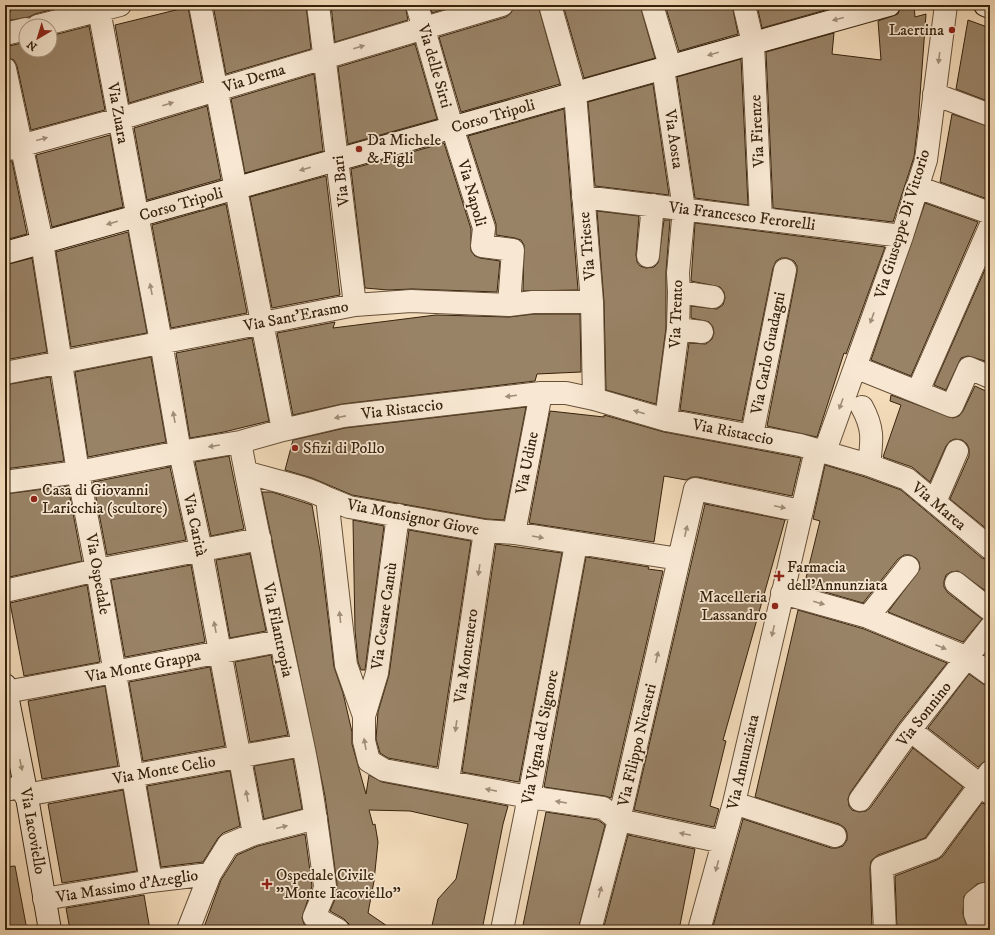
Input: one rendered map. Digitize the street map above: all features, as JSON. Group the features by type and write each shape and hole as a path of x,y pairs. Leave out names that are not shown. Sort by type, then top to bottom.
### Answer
{"street":[{"path":"200,5 283,430"},
{"name":"Via Bari","path":"318,5 326,57 355,305"},
{"name":"Via delle Sirti","path":"417,5 452,127"},
{"name":"Via Derna","path":"13,148 119,119 502,5"},
{"name":"Via Trieste","path":"550,5 575,93 592,302 594,399"},
{"name":"Via Aosta","path":"652,5 667,67 684,209"},
{"name":"Via Firenze","path":"744,5 753,43 761,219"},
{"name":"Corso Tripoli","path":"5,253 889,5"},
{"name":"Via Giuseppe Di Vittorio","path":"814,449 854,368 902,236 926,160 946,5"},
{"path":"985,5 990,7"},
{"path":"58,21 110,8"},
{"name":"Via Zuara","path":"110,8 119,119 137,216"},
{"path":"5,34 18,31"},
{"name":"Via Ospedale","path":"5,69 13,148 42,242 78,472 97,570 151,881"},
{"path":"934,94 990,115"},
{"name":"Via Napoli","path":"452,127 484,228 482,246 513,250 509,304"},
{"path":"917,187 990,213"},
{"name":"Via Francesco Ferorelli","path":"583,197 902,236"},
{"path":"648,256 653,205"},
{"name":"Via Trento","path":"666,420 678,329 678,273 684,209"},
{"name":"Via Carità","path":"137,216 180,452 201,550 254,834"},
{"path":"918,391 990,227"},
{"name":"Via Carlo Guadagni","path":"752,435 784,270"},
{"path":"679,292 713,297"},
{"name":"Via Sant'Erasmo","path":"5,373 355,305 411,300 509,304 533,302 592,302"},
{"path":"678,329 702,332"},
{"path":"854,368 918,391 952,406 968,368 990,377"},
{"name":"Via Ristaccio","path":"5,482 78,472 240,442 343,416 541,393 566,393 594,399 666,420 752,435 814,449 869,465"},
{"name":"Via Udine","path":"514,533 541,393"},
{"path":"862,407 870,421 872,434 869,465"},
{"name":"Via Filantropia","path":"240,442 280,641 303,746 316,818 325,886 323,896 314,917 338,930"},
{"name":"Via Annunziata","path":"699,930 734,803 814,449"},
{"path":"935,502 957,451"},
{"name":"Via Marea","path":"869,465 906,479 990,548"},
{"path":"246,472 272,481 312,490 327,498"},
{"path":"680,559 695,489 801,511"},
{"name":"Via Monsignor Giove","path":"327,498 349,508 485,531 514,533 576,544 680,559"},
{"name":"Via Monsignor Giove","path":"327,498 346,665 364,716 364,741 369,762 384,770 529,797 603,808 619,820"},
{"name":"Via Cesare Cantù","path":"364,716 377,673 398,516"},
{"name":"Via Montenero","path":"448,781 485,531"},
{"path":"5,591 97,570 260,539"},
{"name":"Via Vigna del Signore","path":"502,930 529,797 576,544"},
{"name":"Via Filippo Nicastri","path":"590,930 619,820 680,559"},
{"path":"868,617 908,567"},
{"path":"956,583 990,610"},
{"path":"782,593 868,617 968,658 990,674"},
{"name":"Via Sonnino","path":"860,800 910,730 968,658 990,628"},
{"name":"Via Monte Grappa","path":"6,689 280,641"},
{"name":"Via Iacoviello","path":"6,689 19,790 50,930"},
{"path":"885,930 882,867 933,848 987,783 910,730"},
{"name":"Via Monte Celio","path":"19,790 132,776 303,746"},
{"path":"734,803 836,836"},
{"path":"188,930 210,874 228,845 254,834 316,818"},
{"path":"619,820 723,842"},
{"name":"Via Massimo d'Azeglio","path":"44,899 151,881 210,874"},
{"path":"981,930 975,914 975,901 984,894 990,893"}],"building":[{"path":"13,5 70,5 29,17 6,21"},
{"path":"213,5 306,5 311,49 226,74"},
{"path":"331,5 405,5 408,20 335,42"},
{"path":"430,5 458,5 432,13"},
{"path":"514,5 538,5 560,84 461,112 439,37 506,17 511,13"},
{"path":"563,5 640,5 655,58 584,78"},
{"path":"665,5 732,5 738,34 679,51"},
{"path":"757,5 836,5 836,7 762,28"},
{"path":"901,5 914,5 915,17 926,14 914,157 893,222 773,208 766,52 834,33 832,54 881,60 878,21 898,14"},
{"path":"188,7 202,81 129,103 115,25"},
{"path":"968,20 990,28 990,102 956,89"},
{"path":"89,26 105,110 31,130 17,66 14,60 5,57 5,47 18,44 18,58 58,58 58,34"},
{"path":"415,44 437,119 348,144 338,67"},
{"path":"741,59 748,205 695,198 677,77"},
{"path":"314,74 323,151 245,173 231,99"},
{"path":"653,84 669,195 595,186 588,102"},
{"path":"207,106 221,179 147,200 134,128"},
{"path":"564,109 578,290 523,291 524,245 521,240 496,235 496,224 468,136"},
{"path":"952,114 990,127 990,200 940,182"},
{"path":"110,135 123,207 52,227 36,155"},
{"path":"444,143 471,229 471,251 475,256 480,258 500,261 497,292 412,289 388,290 365,288 351,169"},
{"path":"12,161 27,234 5,240 5,162"},
{"path":"326,176 340,295 272,308 250,197"},
{"path":"925,203 978,222 911,376 871,360"},
{"path":"226,204 247,313 171,328 152,225"},
{"path":"597,211 639,216 636,255 637,262 640,266 646,268 654,267 658,263 664,220 670,220 666,272 666,328 656,404 606,390 604,302"},
{"path":"695,223 885,247 846,354 844,353 817,437 767,426 797,272 797,266 794,261 787,258 781,258 776,261 773,268 742,421 680,410 689,343 706,344 712,339 714,333 713,327 709,322 691,318 691,306 717,309 723,305 725,298 724,292 720,287 691,281"},
{"path":"128,232 147,333 71,347 56,252"},
{"path":"32,258 47,352 5,360 5,265"},
{"path":"990,258 990,351 985,361 968,356 961,358 946,390 934,385"},
{"path":"534,314 580,314 581,372 537,374 535,381 342,404 293,415 277,333 335,322 333,328 436,315 509,317"},
{"path":"252,338 269,421 224,432 190,438 176,353"},
{"path":"151,357 166,442 88,457 75,372"},
{"path":"50,377 64,461 5,469 5,385"},
{"path":"975,386 990,393 990,526 988,530 950,499 969,456 967,444 962,440 955,439 950,441 946,446 930,482 912,467 883,457 901,405 890,401 891,395 953,418 959,416 963,411"},
{"path":"526,407 504,520 487,519 352,495 312,478 285,470 293,440 345,428"},
{"path":"550,411 604,417 604,415 664,432 801,458 792,496 698,477 692,477 686,480 664,476 654,542 529,523"},
{"path":"229,456 244,529 211,536 195,462"},
{"path":"825,465 901,490 982,558 990,560 990,594 958,571 951,572 946,575 944,581 944,587 948,593 982,619 963,642 888,612 920,569 919,562 916,558 910,555 904,555 898,559 863,603 804,586 820,521 813,519"},
{"path":"170,467 186,540 107,555 93,482"},
{"path":"68,486 82,561 5,578 5,494"},
{"path":"262,492 272,492 312,505 320,551 334,667 343,693 352,732 352,744 366,794 369,775 382,782 508,806 482,930 431,930 438,899 456,879 468,824 410,811 369,810 373,825 375,824 378,842 374,881 368,913 393,930 350,930 349,924 344,919 330,911 335,899 337,884 325,796"},
{"path":"705,504 785,520 723,740 726,741 710,806 719,809 714,827 634,810"},
{"path":"353,520 384,526 365,670 361,670 358,662 355,630"},
{"path":"409,530 471,541 437,767 388,758 380,753 376,739 378,712 389,675"},
{"path":"496,544 562,553 519,782 462,772"},
{"path":"250,554 266,631 230,638 216,560"},
{"path":"586,557 649,567 648,569 663,571 611,798 544,787"},
{"path":"191,565 205,642 125,657 111,580"},
{"path":"87,585 100,662 24,676 10,603"},
{"path":"798,610 864,629 947,663 900,722 850,793 848,799 849,806 852,810 859,812 866,811 870,808 913,748 963,787 925,838 878,855 871,861 872,930 712,930 743,819 831,848 843,846 847,840 845,828 839,824 755,797"},
{"path":"271,655 288,735 250,742 235,662"},
{"path":"210,667 225,746 143,761 129,682"},
{"path":"969,674 983,684 990,686 990,760 985,761 978,767 928,728"},
{"path":"105,686 118,766 42,779 28,701"},
{"path":"293,759 302,809 264,819 254,766"},
{"path":"230,771 240,826 223,833 218,838 203,862 161,867 147,786"},
{"path":"123,790 137,871 62,883 48,804"},
{"path":"982,803 990,806 990,881 977,884 964,896 963,914 968,930 897,930 895,876 937,860 943,856"},
{"path":"546,812 598,820 605,825 578,930 522,930"},
{"name":"Ospedale Civile \"Monte Iacoviello\"","path":"305,834 312,886 302,918 304,924 312,930 203,930 221,880 237,855 258,846"},
{"path":"628,835 695,849 679,930 603,930"},
{"path":"15,866 27,930 5,930 5,867"},
{"path":"144,895 150,930 70,930 66,908"}],"place":[{"name":"Laertina","path":"952,30"},
{"name":"Da Michele & Figli","path":"359,149"},
{"name":"Sfizi di Pollo","path":"295,448"},
{"name":"Casa di Giovanni Laricchia (scultore)","path":"34,499"},
{"name":"Farmacia dell'Annunziata","path":"779,576"},
{"name":"Macelleria Lassandro","path":"775,606"},
{"name":"Ospedale Civile \"Monte Iacoviello\"","path":"267,884"}]}
